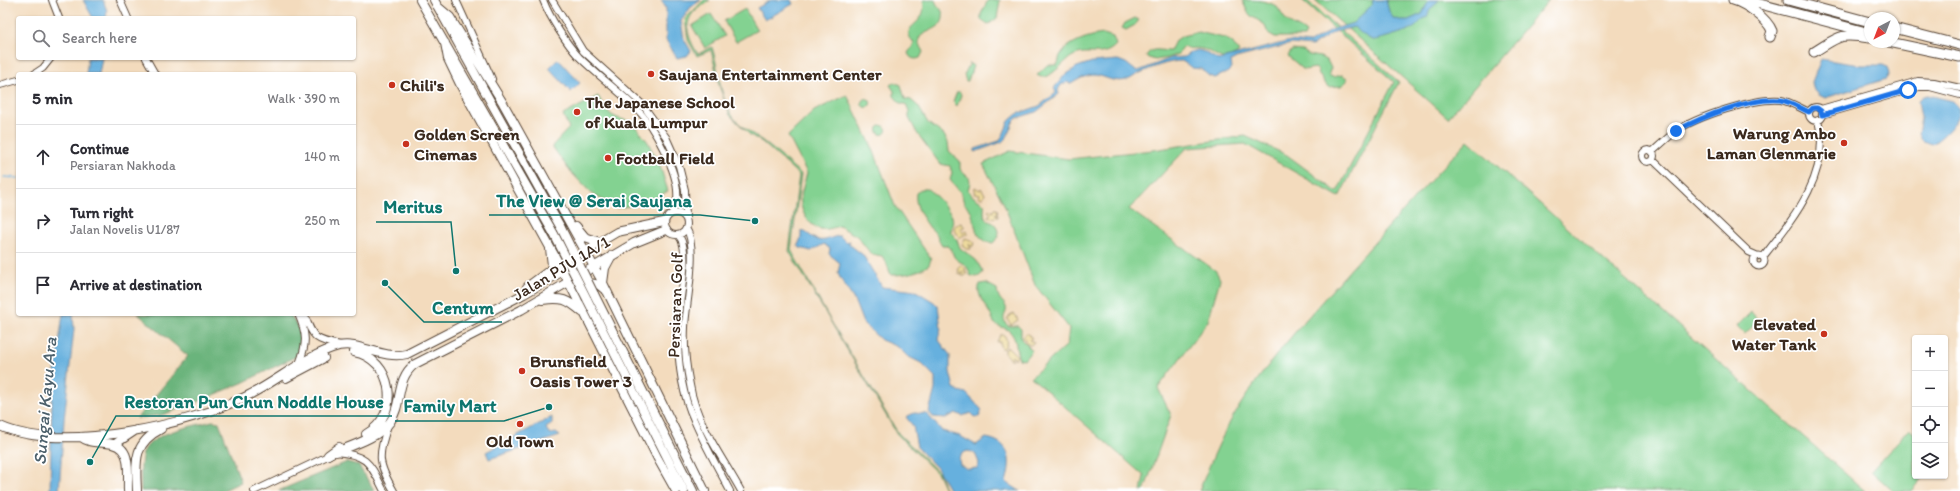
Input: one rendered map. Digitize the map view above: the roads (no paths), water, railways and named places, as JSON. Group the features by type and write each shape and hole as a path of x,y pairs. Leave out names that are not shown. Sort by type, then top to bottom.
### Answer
{"highway":[{"path":"1733,0 1745,5 1767,23 1772,32 1770,38"},
{"path":"1745,0 1864,31"},
{"path":"1788,0 1864,20"},
{"path":"1900,30 1960,46"},
{"path":"1814,52 1841,36 1847,35 1864,37"},
{"path":"1900,41 1960,57"},
{"path":"1900,44 1960,57"}],"main road":[{"path":"420,0 590,296 693,491"},
{"path":"436,3 450,17 503,103 594,266 705,491"},
{"path":"436,3 561,228 590,296 684,491"},
{"path":"445,43 448,59 461,86 563,271 658,459 676,491"},
{"path":"541,172 555,189 580,232 585,237 600,242"},
{"name":"Jalan PJU 1A/1","path":"0,426 22,433 36,435 80,437 167,425 217,410 249,396 299,364 326,350 341,345 362,348 387,355 407,354 524,294 563,271 600,242 617,232 627,229 665,226"},
{"name":"Jalan PJU 1A/1","path":"389,424 395,413 404,377 411,368 569,283 612,255 665,226"},
{"path":"549,245 560,253 568,254 576,244 576,235"},
{"path":"524,294 528,285 550,270 552,265 549,245"},
{"path":"603,283 605,268 612,255"},
{"path":"581,306 580,293 582,288 590,283 599,285 607,292"},
{"path":"538,300 558,298 565,300 586,315"},
{"path":"276,380 283,379 341,351 361,353 376,364 382,372 390,399 386,414 381,422 370,432 332,451 332,454"},
{"path":"332,454 371,437 389,424"},
{"path":"137,491 136,458 138,451 147,436 167,425"},
{"path":"115,444 138,429"},
{"path":"80,437 91,442 115,444 124,449 127,455 128,491"}],"street":[{"path":"52,0 58,16"},
{"path":"120,0 127,16"},
{"path":"456,0 503,103"},
{"path":"544,0 552,18 578,56 636,108 646,119 659,140 672,170 677,198 672,213"},
{"path":"552,0 583,51 642,104 666,137 680,166 685,190 686,218 686,228 678,235 671,234 665,226 668,215 672,213 678,212 686,218"},
{"path":"37,72 43,68 49,60"},
{"path":"147,60 154,72"},
{"path":"0,85 16,81"},
{"path":"1652,152 1676,131 1694,122 1720,112 1753,103 1781,100 1809,112 1812,119 1918,81 1934,82 1960,88"},
{"path":"1820,115 1919,87 1930,87 1960,95"},
{"path":"1652,152 1653,160 1749,252 1758,258 1791,221 1813,183 1818,166 1820,115 1813,108 1809,112"},
{"path":"1652,152 1647,150 1642,155 1645,162 1653,160"},
{"name":"Persiaran Golf","path":"686,228 690,236 692,250 685,327 690,387 703,423 741,491"},
{"name":"Persiaran Golf","path":"678,235 684,241 685,253 678,320 678,339 681,374 686,400 694,420 730,491"},
{"path":"299,364 306,341 301,316"},
{"path":"302,316 315,337 323,342 341,345"},
{"path":"681,374 688,371"},
{"path":"389,424 380,456 383,469 394,491"},
{"path":"254,491 332,454 349,453 363,458 374,471 384,491"}],"water":[{"path":"83,0 103,0 107,11 106,16 92,16"},
{"path":"661,0 701,0 691,7 681,21 684,39 691,51 687,56 677,58 666,40 666,8"},
{"path":"771,0 791,0 793,4 765,20 757,8"},
{"path":"1373,0 1386,0 1393,18 1408,20 1422,14 1429,0 1439,0 1430,10 1427,17 1421,20 1415,27 1401,33 1373,40 1365,36 1354,27 1334,32 1312,46 1291,44 1236,58 1231,61 1232,68 1228,72 1215,78 1209,76 1201,69 1192,68 1182,61 1171,62 1148,69 1127,80 1112,80 1096,75 1081,78 1071,84 1067,82 1061,85 1058,90 1059,94 1036,112 1017,118 1013,122 1007,137 1002,142 975,152 975,149 999,141 1009,121 1017,114 1039,106 1056,93 1054,88 1064,76 1077,67 1092,62 1118,60 1126,63 1136,71 1171,58 1184,57 1191,52 1198,50 1205,52 1218,60 1290,41 1310,43 1331,30 1353,23 1372,5"},
{"path":"558,59 580,83 571,92 549,68"},
{"path":"1821,59 1860,65 1883,65 1887,67 1889,74 1886,79 1825,98 1819,95 1813,88 1812,82"},
{"path":"88,60 102,60 99,72 86,72"},
{"path":"1928,95 1953,101 1960,109 1954,124 1941,138 1932,144 1921,140 1918,134 1921,118 1918,100 1923,96"},
{"path":"801,231 818,240 840,236 846,242 850,241 849,244 863,255 882,287 916,291 938,306 941,328 938,339 950,355 950,372 954,388 966,393 982,410 979,417 975,417 971,413 962,416 956,413 946,418 933,417 929,412 935,389 935,377 921,363 907,356 898,347 881,340 863,323 854,300 838,273 840,263 829,254 830,249 824,244 811,251 800,248 798,245 801,238"},
{"path":"63,316 73,316 74,329 64,420 59,491 50,491 52,393"},
{"path":"914,413 927,414 942,431 960,436 976,445 986,438 995,440 1005,448 1008,454 1009,467 1006,482 1020,491 950,491 937,468 917,447 913,426 906,417","holes":["968,451 975,453 979,463 977,468 968,469 960,465 959,459 962,453"]},
{"path":"552,417 552,424 546,428 551,434 556,433 560,436 489,459 486,452"}],"waterway":[{"path":"4,177 16,178"}],"place":[{"name":"Saujana Entertainment Center","path":"651,74"},
{"name":"Chili's","path":"392,85"},
{"name":"The Japanese School of Kuala Lumpur","path":"577,112"},
{"name":"Warung Ambo Laman Glenmarie","path":"1844,143"},
{"name":"Golden Screen Cinemas","path":"406,144"},
{"name":"Football Field","path":"608,158"},
{"name":"The View @ Serai Saujana","path":"755,221"},
{"name":"Meritus","path":"456,271"},
{"name":"Centum","path":"385,283"},
{"name":"Elevated Water Tank","path":"1824,334"},
{"name":"Brunsfield Oasis Tower 3","path":"522,371"},
{"name":"Family Mart","path":"549,407"},
{"name":"Old Town","path":"520,424"},
{"name":"Restoran Pun Chun Noddle House","path":"90,462"}],"water label":[{"name":"Sungai Kayu Ara","path":"45,401"}]}
